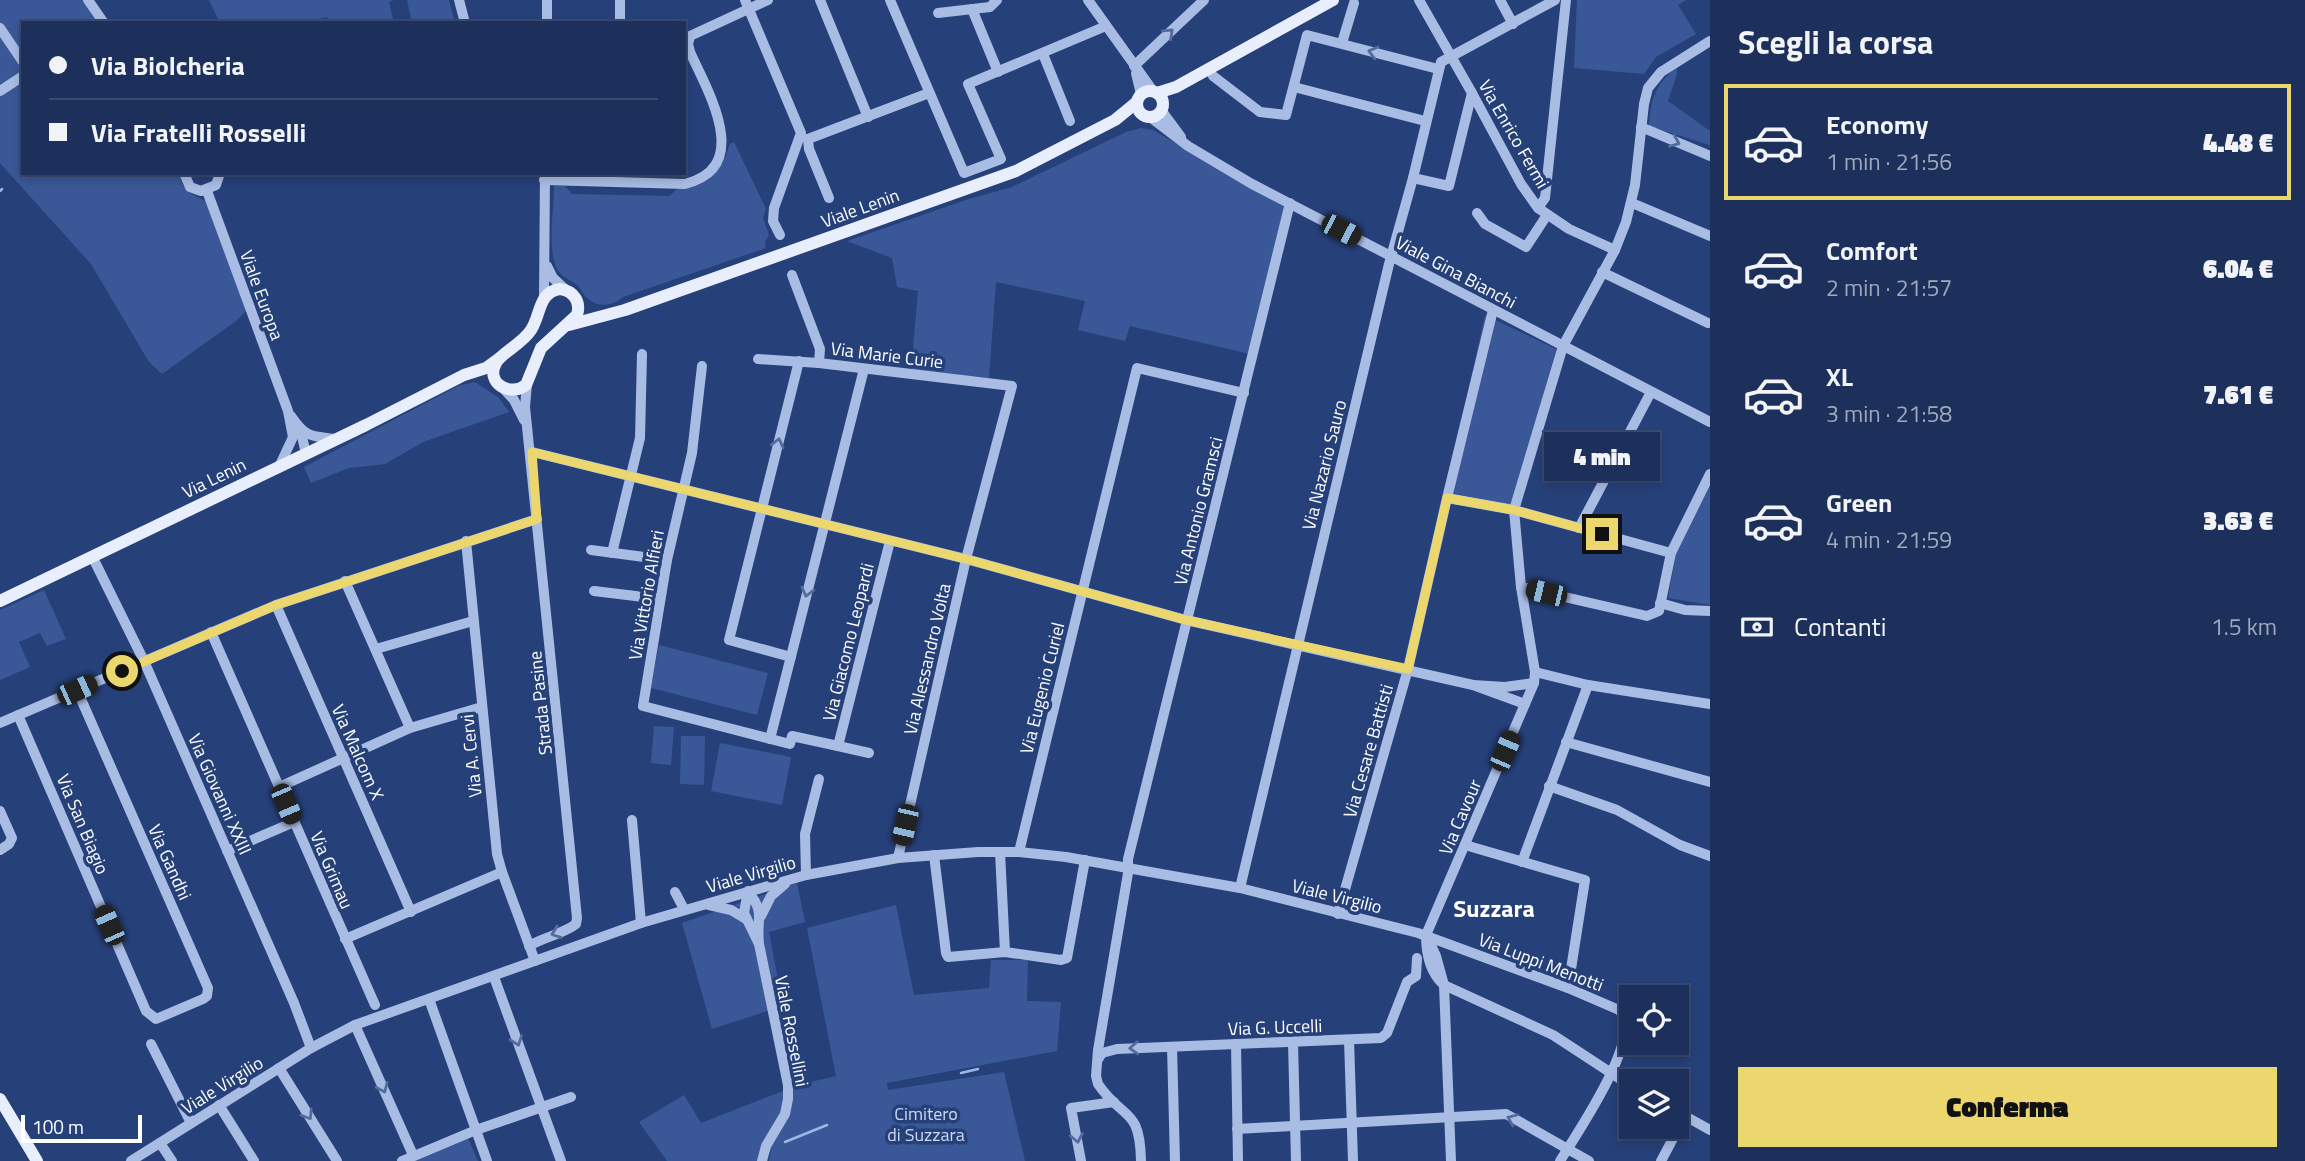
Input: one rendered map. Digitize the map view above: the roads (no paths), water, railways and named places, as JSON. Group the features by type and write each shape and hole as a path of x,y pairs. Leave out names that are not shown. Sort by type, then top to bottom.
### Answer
{"main road":[{"path":"1150,103 1333,0"},
{"name":"Viale Lenin","path":"569,324 610,314 1016,171 1150,103"},
{"path":"544,297 554,290 571,294 590,310 610,314"},
{"path":"527,383 541,348 577,316 579,309 571,294"},
{"name":"Via Lenin","path":"0,601 464,375 486,368 520,344 532,328 544,297"},
{"path":"500,386 493,373 501,357"},
{"name":"Via Lenin","path":"443,387 474,377 490,378 500,386 515,391 527,383"},
{"path":"0,1099 37,1161"}],"street":[{"path":"88,0 103,21"},
{"path":"459,0 464,21"},
{"path":"547,0 547,21"},
{"path":"620,0 620,21"},
{"path":"544,297 545,177 615,177 685,184 696,181 707,173 722,147 723,134 688,44 690,36 758,0"},
{"path":"747,4 768,0"},
{"path":"820,0 868,117"},
{"path":"890,0 964,173 1001,159 968,84 1106,26"},
{"path":"938,13 990,6 997,0"},
{"path":"1134,66 1204,0"},
{"name":"Via Enrico Fermi","path":"1419,0 1521,184 1543,211 1569,229 1615,250"},
{"path":"1500,0 1513,24"},
{"path":"1450,55 1462,52 1555,0"},
{"path":"1477,213 1485,224 1526,247 1543,211 1566,0"},
{"path":"1091,1 1134,66 1150,103"},
{"path":"1342,43 1354,3"},
{"path":"747,4 829,198"},
{"path":"972,9 998,72"},
{"path":"0,28 21,59"},
{"path":"1213,76 1260,112 1286,115 1307,35 1438,69"},
{"path":"1514,510 1563,346 1615,250 1632,203 1644,104 1651,84 1661,72 1710,41"},
{"path":"1043,54 1070,121"},
{"name":"Via Nazario Sauro","path":"1240,888 1391,255 1413,178 1440,62 1450,55"},
{"path":"0,91 21,77"},
{"path":"1294,87 1425,121"},
{"path":"804,136 868,117 929,93"},
{"path":"1413,178 1449,186 1472,93"},
{"name":"Viale Gina Bianchi","path":"1150,103 1188,146 1290,204 1710,422"},
{"path":"1641,127 1710,156"},
{"path":"780,235 773,221 774,208 804,136"},
{"path":"185,175 190,187 207,191 216,185 219,175"},
{"name":"Viale Europa","path":"207,191 297,434"},
{"path":"1632,203 1710,236"},
{"name":"Via Antonio Gramsci","path":"1142,1161 1141,1140 1136,1124 1098,1084 1098,1050 1129,868 1128,859 1290,204"},
{"path":"546,262 552,276 571,294"},
{"path":"1602,272 1708,323"},
{"path":"792,275 820,348 819,363"},
{"name":"Via Cesare Battisti","path":"1338,914 1408,669 1493,310"},
{"path":"612,553 640,438 642,354"},
{"name":"Via Marie Curie","path":"758,359 819,363 1012,386"},
{"path":"791,657 729,640 799,361"},
{"name":"Via Vittorio Alfieri","path":"702,366 692,453 667,560 643,706 770,739"},
{"name":"Via Eugenio Curiel","path":"1018,852 1137,368 1244,393"},
{"path":"770,739 864,369"},
{"path":"527,383 525,398 528,427"},
{"path":"500,386 514,400 528,427"},
{"name":"Via Alessandro Volta","path":"898,858 966,559 1012,386"},
{"path":"1579,528 1651,392"},
{"name":"Strada Pasine","path":"528,427 577,918 576,924 570,928 529,946"},
{"path":"297,434 337,439"},
{"path":"297,434 306,454"},
{"path":"279,467 297,434"},
{"path":"532,452 966,559 1186,620 1473,685 1525,704"},
{"path":"1521,587 1647,617 1658,611 1671,553 1710,474"},
{"path":"1447,498 1514,510 1671,553"},
{"name":"Via Cavour","path":"1426,935 1534,683 1535,671 1521,587 1514,510"},
{"path":"0,723 276,605 537,519"},
{"name":"Via A. Cervi","path":"466,541 497,854 535,961"},
{"name":"Via Giacomo Leopardi","path":"770,739 790,744 792,736 838,746 890,541"},
{"path":"590,550 667,560"},
{"name":"Via Giovanni XXIII","path":"92,556 144,661 294,1003 311,1048"},
{"path":"345,581 410,728"},
{"path":"594,591 660,599"},
{"path":"1660,603 1685,610 1710,611"},
{"name":"Via Malcom X","path":"276,605 411,912"},
{"path":"376,649 473,621"},
{"name":"Via Grimau","path":"211,632 375,1005"},
{"path":"1535,671 1588,685 1710,704"},
{"path":"1473,685 1505,687 1534,683"},
{"path":"1522,862 1588,685"},
{"name":"Via Gandhi","path":"77,690 208,988 203,999 156,1019"},
{"path":"279,787 410,728 482,707"},
{"name":"Via San Biagio","path":"18,715 146,1011 156,1019"},
{"path":"1566,742 1710,782"},
{"path":"838,746 869,753"},
{"path":"806,875 805,834 819,779"},
{"path":"1549,786 1617,810 1680,845 1710,856"},
{"path":"0,811 12,838 9,844 0,850"},
{"path":"632,820 641,923"},
{"path":"227,851 294,822"},
{"path":"1465,845 1585,880 1568,988"},
{"path":"1000,852 1005,952"},
{"name":"Viale Virgilio","path":"131,1161 311,1048 355,1026 684,909 806,875 898,858 1018,852 1085,860 1240,888 1426,935"},
{"path":"934,855 948,957 1005,952 1061,960 1067,958 1085,860"},
{"path":"345,939 502,872"},
{"path":"759,944 758,930 764,907 775,891 791,879"},
{"path":"748,891 759,905 760,920"},
{"path":"748,891 744,906 747,920 759,944"},
{"path":"675,892 684,909"},
{"path":"698,905 718,905 731,909 747,920"},
{"path":"1426,935 1436,956 1440,982 1451,1161"},
{"name":"Via Luppi Menotti","path":"1426,935 1568,988 1625,1014 1626,1024 1613,1074"},
{"name":"Viale Rossellini","path":"759,944 788,1086 785,1114 766,1146 762,1161"},
{"path":"1417,958 1416,976 1440,982 1553,1035 1619,1078"},
{"name":"Via G. Uccelli","path":"1099,1058 1102,1053 1117,1049 1385,1037 1407,982 1416,976"},
{"path":"494,977 561,1161"},
{"path":"429,999 487,1161"},
{"path":"355,1026 413,1155"},
{"path":"1349,1040 1353,1161"},
{"path":"1293,1042 1296,1161"},
{"path":"151,1044 191,1124"},
{"path":"1236,1044 1238,1161"},
{"path":"1172,1047 1175,1161"},
{"path":"279,1068 337,1161"},
{"path":"1560,1161 1613,1074"},
{"path":"402,1161 476,1130 571,1097"},
{"path":"1081,1161 1071,1108 1114,1102"},
{"path":"219,1105 254,1161"},
{"path":"1237,1129 1506,1114 1589,1161"},
{"path":"1689,1118 1710,1130"},
{"path":"1661,1161 1670,1139"},
{"path":"160,1143 172,1161"}],"waterway":[{"path":"961,1073 978,1069"},
{"path":"785,1142 827,1125"}],"district":[{"name":"Suzzara","path":"1494,908"}],"park label":[{"name":"Cimitero di Suzzara","path":"926,1123"}]}
